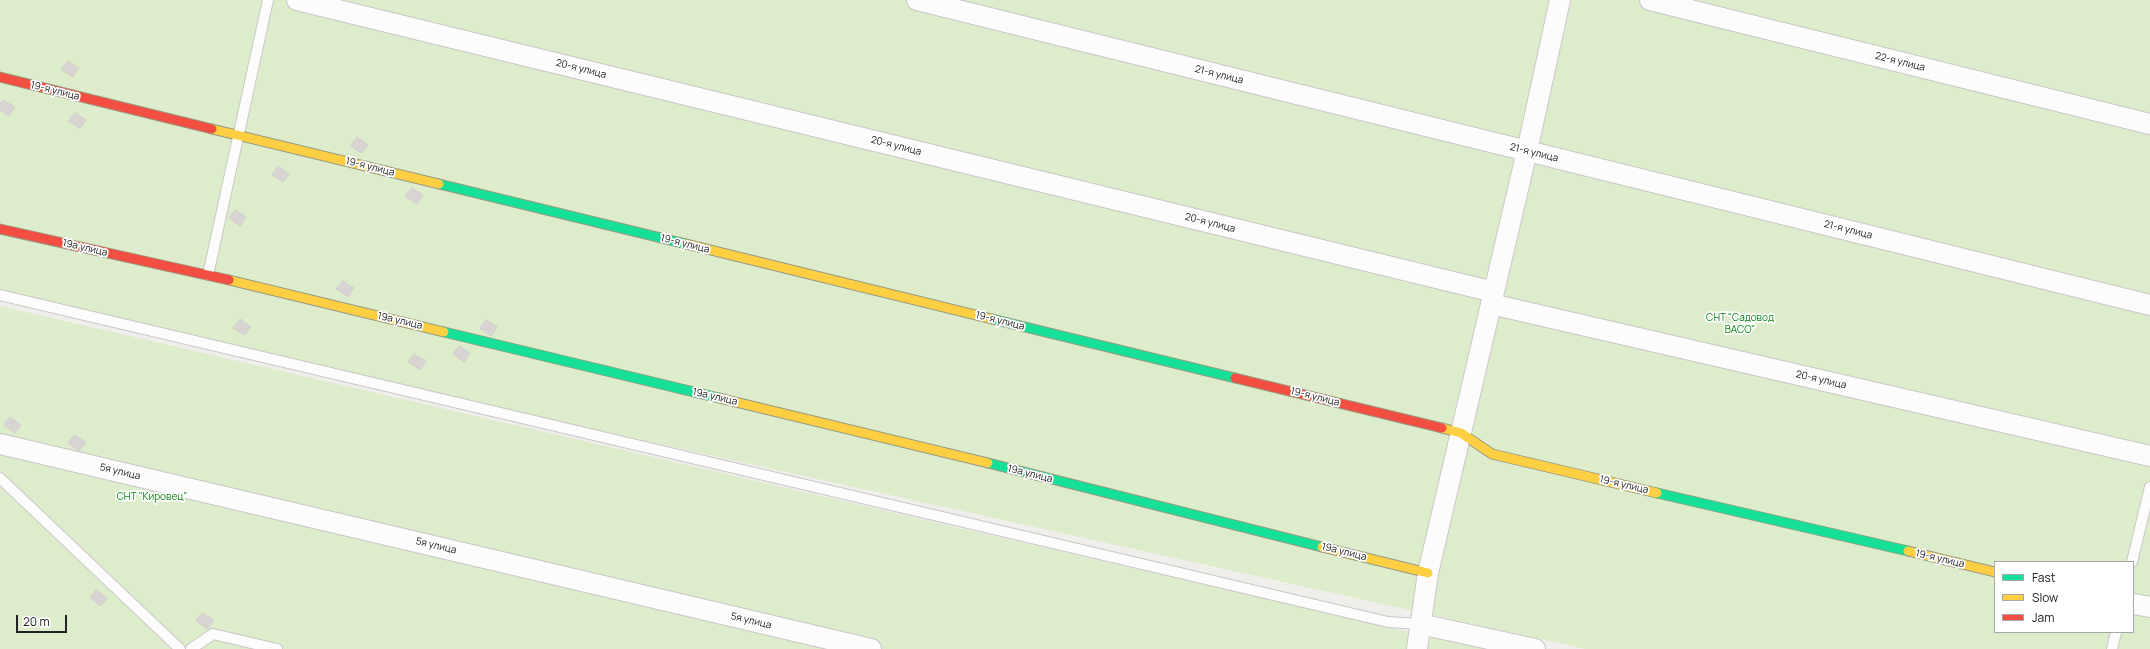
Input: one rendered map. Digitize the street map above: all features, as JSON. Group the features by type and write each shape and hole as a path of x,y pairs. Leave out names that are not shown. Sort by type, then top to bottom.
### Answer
{"street":[{"name":"20-я улица","path":"297,0 1493,298 2150,456"},
{"name":"21-я улица","path":"917,0 2150,304"},
{"path":"1417,649 1428,573 1527,151 1560,0"},
{"name":"22-я улица","path":"1650,0 2150,124"},
{"name":"19-я улица","path":"0,77 1461,433 1492,454 1994,572"},
{"name":"19а улица","path":"0,229 208,275 846,428 1428,573"},
{"name":"5я улица","path":"0,444 871,649"},
{"path":"2134,604 2150,608"},
{"path":"1420,624 1535,649"}],"lane":[{"path":"208,275 268,0"},
{"path":"0,295 1388,622 1420,624"},
{"path":"0,478 180,649"},
{"path":"2132,561 2150,487"},
{"path":"2112,649 2116,633"},
{"path":"191,649 213,634 277,649"}],"green space":[{"name":"СНТ \"Садовод ВАСО\"","path":"0,0 2150,0 2150,649 1586,649 0,298"},
{"name":"СНТ \"Кировец\"","path":"0,306 1413,633 1486,649 0,649"}],"building":[{"path":"68,61 79,68 73,77 61,69"},
{"path":"3,100 15,107 9,116 0,110 0,104"},
{"path":"75,113 86,120 80,128 68,121"},
{"path":"357,137 368,145 362,153 350,146"},
{"path":"278,166 289,174 283,182 272,175"},
{"path":"412,188 423,195 417,204 405,196"},
{"path":"235,210 246,217 240,226 229,218"},
{"path":"343,281 354,288 348,297 336,289"},
{"path":"240,319 251,327 245,335 233,328"},
{"path":"486,320 497,327 491,336 480,328"},
{"path":"459,346 470,353 464,362 453,354"},
{"path":"414,354 426,361 420,370 408,362"},
{"path":"10,417 21,425 15,433 4,425"},
{"path":"74,435 86,442 79,451 68,443"},
{"path":"96,590 107,598 101,606 90,598"},
{"path":"202,613 214,620 208,629 196,621"}],"traffic: fast":[{"path":"439,184 686,244"},
{"path":"992,319 1235,378"},
{"path":"444,332 719,398"},
{"path":"988,463 1322,547"},
{"path":"1657,493 1908,551"}],"traffic: slow":[{"path":"212,129 439,184"},
{"path":"686,244 992,319"},
{"path":"229,280 444,332"},
{"path":"719,398 988,463"},
{"path":"1442,428 1461,433 1492,454 1657,493"},
{"path":"1322,547 1428,573"},
{"path":"1908,551 1994,572"}],"traffic: jam":[{"path":"0,77 212,129"},
{"path":"0,229 229,280"},
{"path":"1235,378 1442,428"}]}
